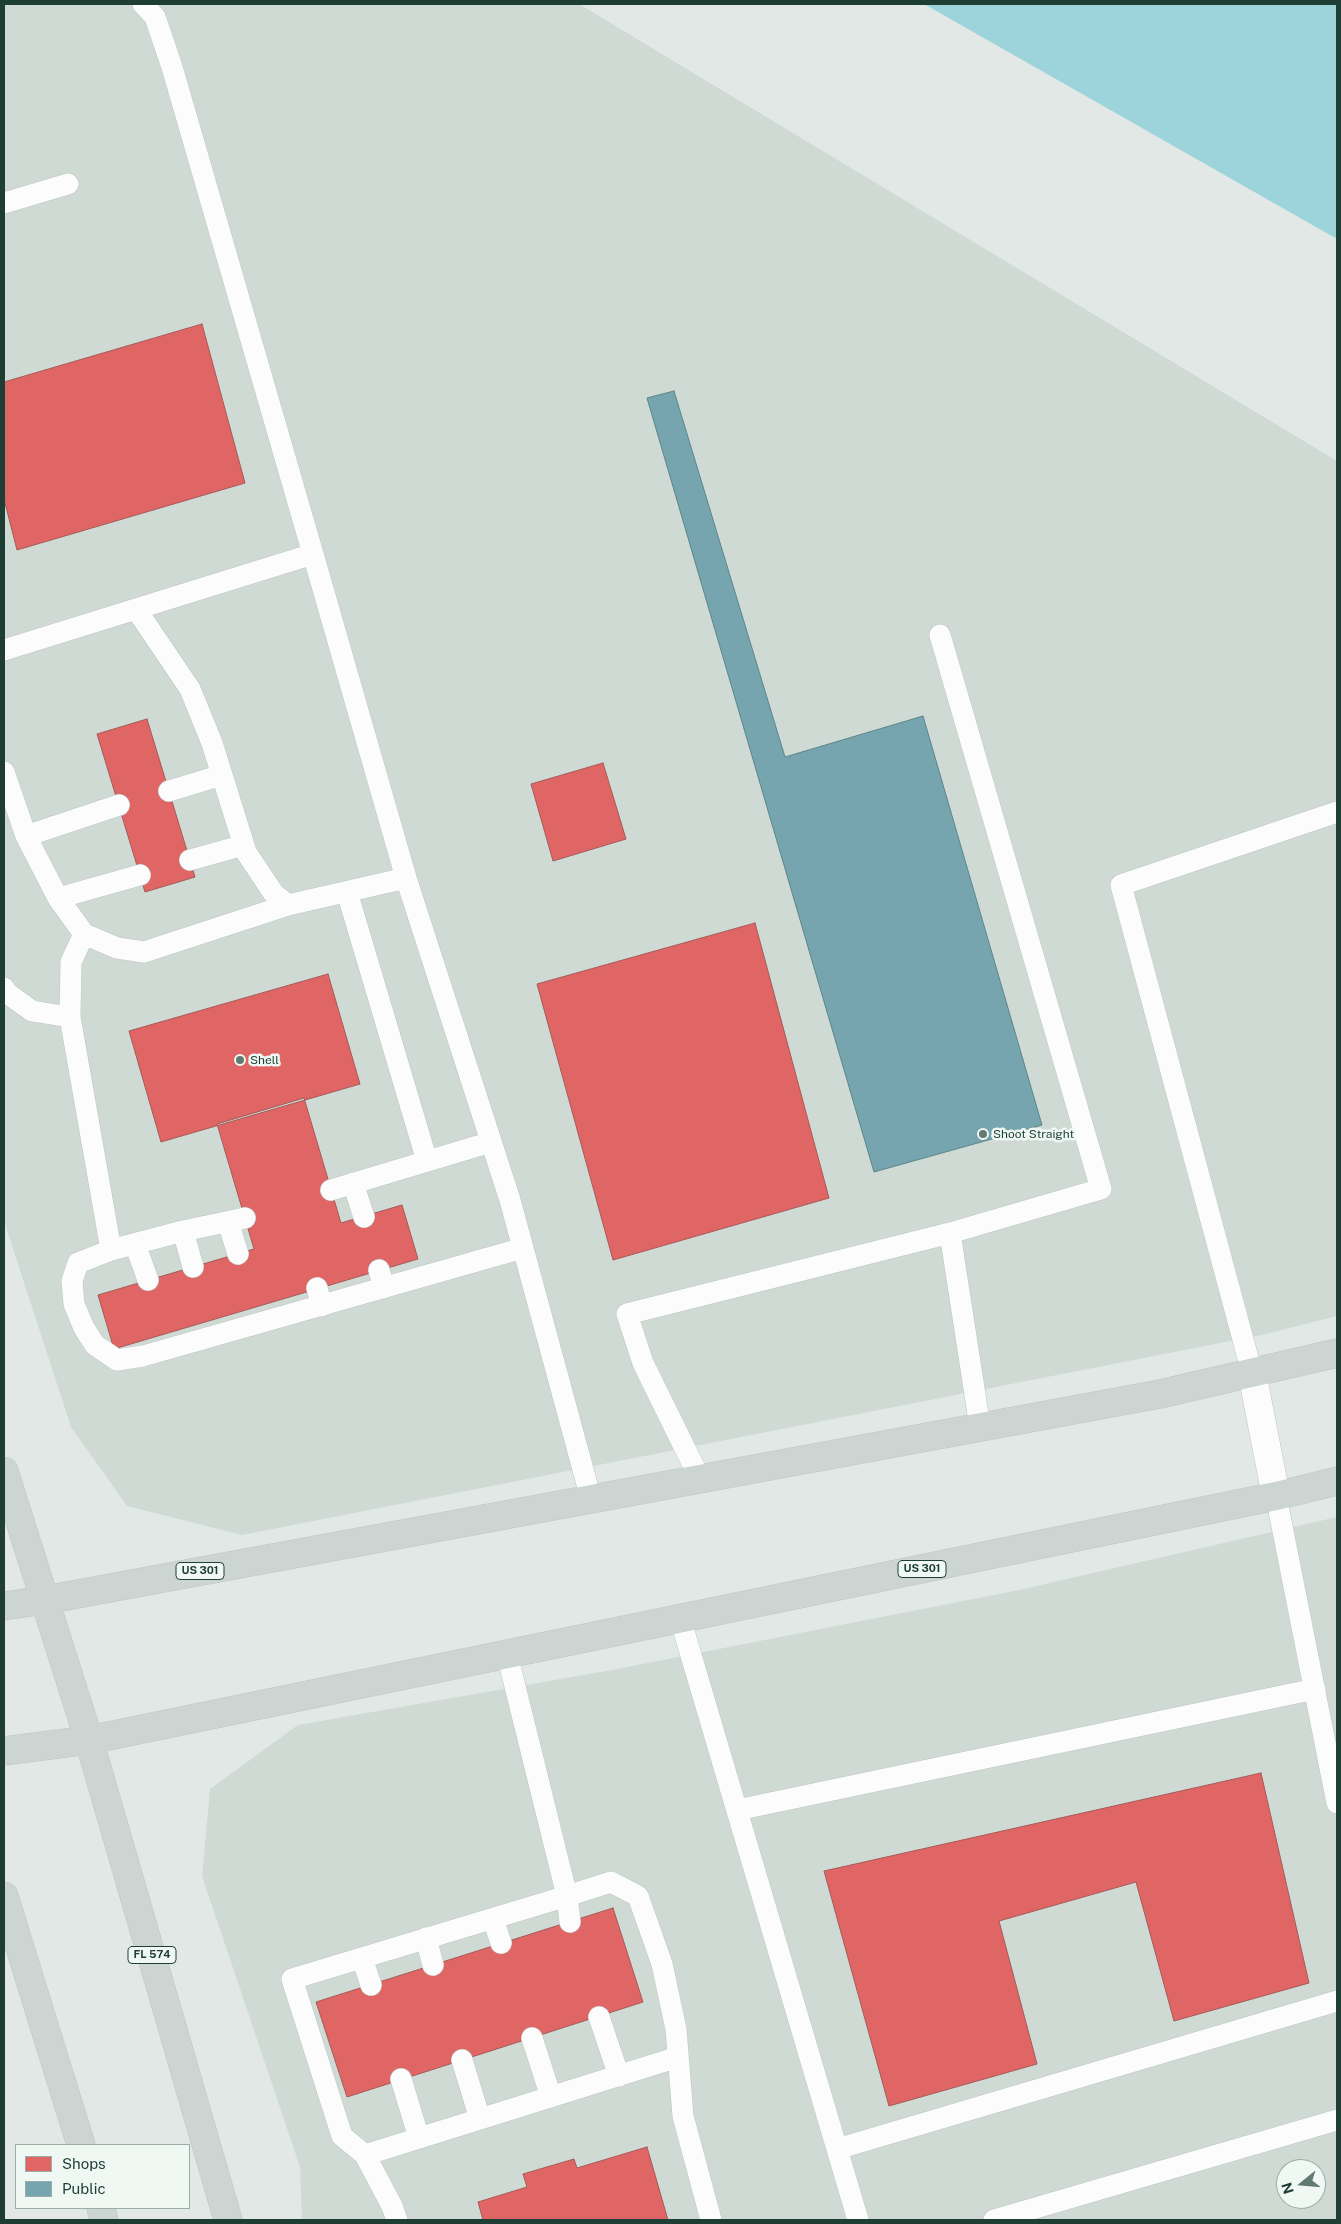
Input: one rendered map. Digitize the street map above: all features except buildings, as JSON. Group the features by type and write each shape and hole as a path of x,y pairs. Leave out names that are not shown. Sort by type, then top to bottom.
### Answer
{"main road":[{"name":"US 301","path":"4,1606 1160,1394 1337,1353"},
{"name":"FL 574","path":"4,1471 89,1740 228,2220"},
{"name":"US 301","path":"4,1751 89,1740 1276,1496 1337,1481"},
{"path":"4,1896 81,2144"}],"street":[{"path":"1252,1373 1276,1496"}],"lane":[{"path":"144,4 154,17 172,67 406,878 510,1200 591,1499"},
{"path":"4,203 68,184"},
{"path":"4,650 313,554"},
{"path":"136,609 190,689 212,743 246,852 274,894 288,905"},
{"path":"700,1479 643,1363 627,1314 950,1233 1101,1189 940,634"},
{"path":"4,772 26,836 58,898 84,934 118,948 144,952 288,905 406,878"},
{"path":"169,791 222,775"},
{"path":"26,836 119,806"},
{"path":"1252,1373 1121,885 1337,812"},
{"path":"190,860 244,845"},
{"path":"58,898 140,875"},
{"path":"347,892 427,1161"},
{"path":"84,934 71,962 70,1017 111,1250"},
{"path":"4,988 7,994 32,1011 70,1017"},
{"path":"331,1190 491,1142"},
{"path":"353,1183 364,1216"},
{"path":"238,1254 236,1220 183,1231 111,1250 78,1263 72,1281 74,1304 84,1328 95,1345 117,1360 143,1356 166,1342 381,1279 523,1248"},
{"path":"183,1231 194,1267"},
{"path":"950,1233 980,1427"},
{"path":"135,1244 148,1280"},
{"path":"1276,1496 1337,1803"},
{"path":"680,1618 858,2220"},
{"path":"507,1654 567,1896 570,1922"},
{"path":"737,1810 1315,1690"},
{"path":"397,2220 392,2206 365,2156 342,2136 292,1979 611,1882 638,1896 662,1964 676,2029 683,2116 711,2220"},
{"path":"493,1918 501,1943"},
{"path":"426,1938 433,1965"},
{"path":"362,1958 371,1985"},
{"path":"837,2149 1337,2001"},
{"path":"599,2016 619,2076"},
{"path":"532,2038 551,2097"},
{"path":"365,2156 678,2057"},
{"path":"462,2060 480,2119"},
{"path":"401,2079 419,2138"},
{"path":"994,2220 1337,2120"}],"shaded area":[{"path":"4,4 579,4 1337,461 1337,1316 1266,1334 242,1535 127,1506 71,1427 4,1221"},
{"path":"1337,1517 1337,2220 302,2220 300,2167 202,1876 210,1789 298,1725 612,1670 1019,1590"}],"water":[{"path":"924,4 1337,4 1337,239"}],"place":[{"name":"Shell","path":"240,1060"},
{"name":"Shoot Straight","path":"983,1134"}]}
